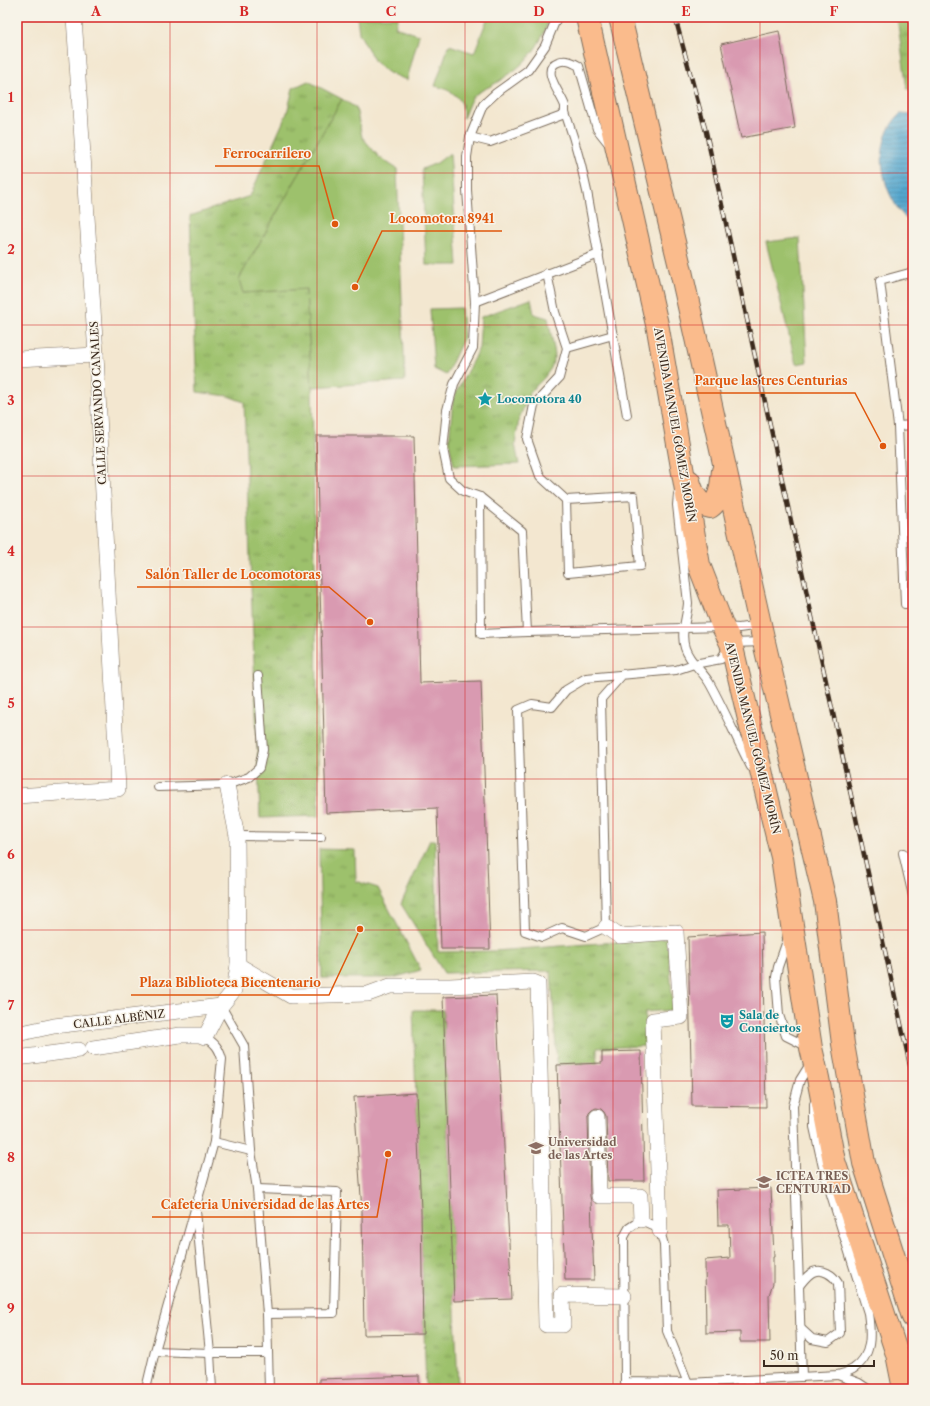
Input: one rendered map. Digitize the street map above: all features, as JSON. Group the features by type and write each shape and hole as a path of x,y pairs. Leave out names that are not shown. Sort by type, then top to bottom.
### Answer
{"main road":[{"name":"AVENIDA MANUEL GÓMEZ MORÍN","path":"587,17 658,329 699,565 727,635 782,857 815,1062 834,1161 897,1354 904,1389"},
{"path":"620,17 681,271 762,634 825,901 842,1044 864,1163 913,1317"},
{"path":"679,452 690,486 699,502 704,506 710,507 717,500 721,490 724,460"}],"street":[{"name":"CALLE SERVANDO CANALES","path":"17,796 118,789 96,355 74,17"},
{"path":"17,359 96,355"},
{"path":"17,1058 190,1034 205,1036 221,1006 234,990 238,965 237,836 228,785"},
{"path":"606,927 619,936 676,932 681,1017 653,1020 660,1231"},
{"path":"238,965 291,996 368,994 390,986 450,986 533,982 538,984 546,1325 563,1325 562,1295 624,1296"},
{"name":"CALLE ALBÉNIZ","path":"17,1034 54,1026 221,1006"},
{"path":"164,1013 169,1037"},
{"path":"54,1026 58,1052"},
{"path":"597,1117 599,1196 640,1196 641,1220"}],"lane":[{"path":"527,632 522,531 480,497 463,491 449,478 443,449 447,410 454,384 473,348 474,302 467,190 467,157 470,137 484,105 496,93 528,70 545,46 557,17"},
{"path":"620,157 598,129 579,66 565,60 556,62 550,74 565,106 565,112 578,148 587,187 627,415"},
{"path":"470,137 490,142 562,115 565,112"},
{"path":"474,302 598,254"},
{"path":"913,272 880,281 898,426 905,604 913,603"},
{"path":"547,273 556,312 567,348 559,378 534,405 526,439 540,476 566,500 568,573 640,566 634,496 566,500"},
{"path":"567,348 613,335"},
{"path":"898,426 913,425"},
{"path":"679,452 677,505 688,602 683,629 685,648 694,664 709,682 768,800"},
{"path":"480,497 481,634 683,629 727,635 762,634"},
{"path":"622,674 601,699 606,927 586,936 562,928 542,937 525,931 518,710 532,704 552,707 566,690 586,678 622,674 676,670 694,664 721,659 727,635 739,628 762,634"},
{"path":"158,787 228,785 249,778 259,768 263,750 258,676"},
{"path":"237,836 321,837"},
{"path":"903,853 913,896"},
{"path":"221,1006 244,1046 251,1151 258,1189 267,1314 269,1389"},
{"path":"146,1389 155,1351 214,1142 222,1059 219,1049 214,1042 205,1036"},
{"path":"802,1377 794,1106 800,1080 815,1062"},
{"path":"815,1062 813,1096 814,1127 824,1172 868,1313 870,1330 870,1346 863,1360 852,1370 838,1376"},
{"path":"214,1142 251,1151"},
{"path":"258,1189 337,1192 334,1313 267,1314"},
{"path":"196,1206 212,1389"},
{"path":"688,1383 667,1331 664,1245 660,1231 641,1220 629,1228 624,1237 625,1382 688,1383 838,1376 859,1383 868,1389"},
{"path":"799,1286 814,1272 825,1272 834,1276 838,1283 840,1333 828,1342 812,1339 800,1328"},
{"path":"155,1351 267,1353"}],"green space":[{"path":"357,17 398,17 395,27 419,35 407,80 389,73 375,62 359,33"},
{"path":"488,17 550,17 541,39 530,56 515,70 474,96 469,103 463,118 463,109 460,100 447,90 435,86 449,45 474,53"},
{"path":"897,17 913,17 913,91 907,89"},
{"path":"308,81 342,99 239,279 243,293 306,289 312,387 319,816 260,818 244,402 228,396 197,392 190,216 250,196 287,113 293,88"},
{"path":"342,99 356,108 362,137 379,157 397,169 405,381 312,387 306,289 243,293 239,279"},
{"path":"450,153 458,265 426,265 422,169 437,163"},
{"path":"800,238 807,362 796,364 766,242"},
{"path":"531,299 534,314 548,318 555,354 551,368 544,378 530,392 519,419 515,444 519,464 454,466 449,442 453,399 479,348 481,317"},
{"path":"461,308 464,337 446,375 434,369 430,309"},
{"path":"430,840 435,840 438,952 494,951 668,938 673,1010 645,1012 646,1046 597,1048 597,1117 588,1116 586,1064 557,1065 551,971 444,973 401,904"},
{"path":"319,849 355,850 356,881 378,888 421,970 393,978 322,978"},
{"path":"413,1010 443,1010 458,1389 426,1389"}],"water":[{"path":"900,114 913,115 913,225 902,214 894,201 887,187 883,171 882,156 885,140 890,126"}],"building":[{"path":"779,31 795,128 741,138 721,44"},
{"path":"316,436 414,436 420,683 481,681 490,949 441,949 437,808 326,813"},
{"name":"Sala de Conciertos","path":"762,932 766,1107 692,1106 688,937"},
{"path":"496,995 512,1299 454,1301 443,997"},
{"path":"641,1051 644,1181 608,1181 606,1116 601,1109 596,1108 592,1110 588,1117 594,1280 565,1280 557,1065 602,1063 602,1052"},
{"path":"416,1093 421,1210 423,1334 364,1335 362,1211 354,1097"},
{"path":"771,1188 774,1257 773,1283 769,1295 770,1342 740,1342 740,1332 706,1333 705,1260 730,1258 729,1225 718,1225 717,1190"},
{"path":"419,1376 419,1389 319,1389 319,1379"}],"railway":[{"path":"675,17 706,132 913,1079"}],"place":[{"name":"Ferrocarrilero","path":"335,224"},
{"name":"Locomotora 8941","path":"355,287"},
{"name":"Locomotora 40","path":"485,399"},
{"name":"Parque las tres Centurias","path":"883,446"},
{"name":"Salón Taller de Locomotoras","path":"370,622"},
{"name":"Plaza Biblioteca Bicentenario","path":"360,929"},
{"name":"Sala de Conciertos","path":"727,1021"},
{"name":"Universidad de las Artes","path":"536,1148"},
{"name":"Cafeteria Universidad de las Artes","path":"388,1154"},
{"name":"ICTEA TRES CENTURIAD","path":"764,1182"}]}
